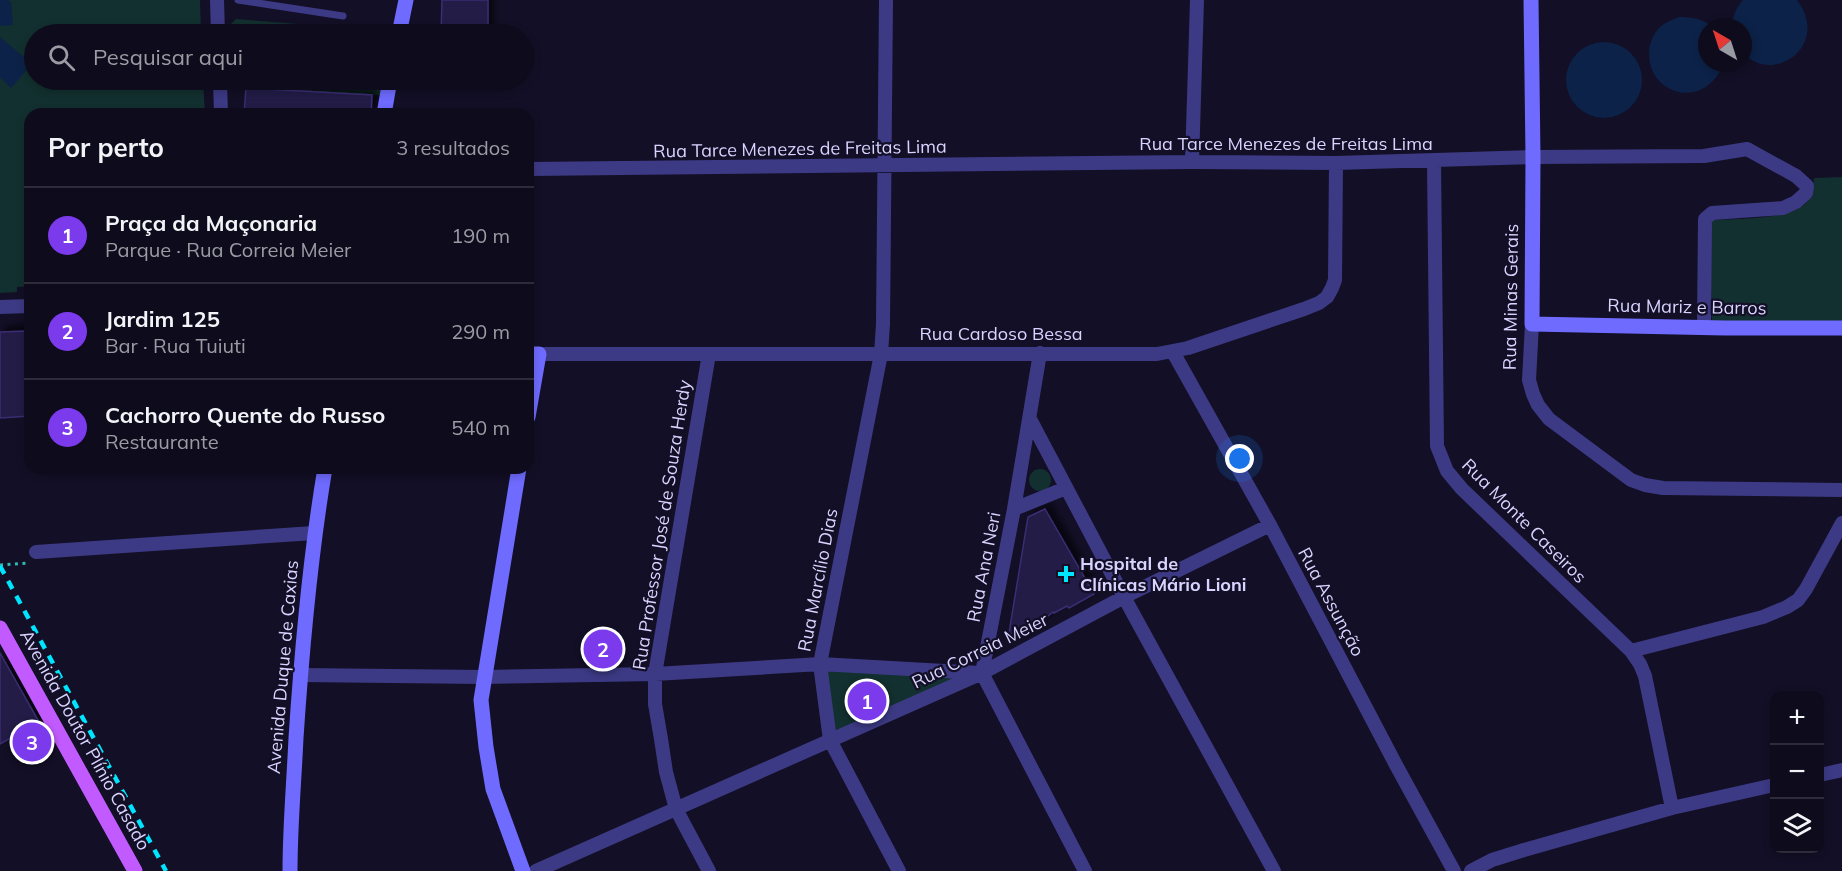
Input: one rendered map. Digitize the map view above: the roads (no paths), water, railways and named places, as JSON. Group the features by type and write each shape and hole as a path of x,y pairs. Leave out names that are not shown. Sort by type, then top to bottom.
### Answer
{"main road":[{"path":"401,24 406,0"},
{"name":"Rua Minas Gerais","path":"1531,0 1532,324"},
{"path":"385,108 388,90"},
{"name":"Rua Mariz e Barros","path":"1532,324 1842,328"},
{"name":"Avenida Duque de Caxias","path":"290,871 300,675 314,533 324,474"},
{"path":"518,474 482,700 486,747 494,789 523,871"},
{"name":"Avenida Doutor Plínio Casado","path":"0,628 135,871"}],"street":[{"path":"217,0 218,24"},
{"name":"Rua Marcílio Dias","path":"886,0 881,354 820,664 830,740 899,871"},
{"path":"1192,162 1197,0"},
{"path":"220,90 221,108"},
{"name":"Rua Tarce Menezes de Freitas Lima","path":"534,169 1192,162 1336,163 1533,157 1704,156 1747,149 1802,180 1807,186 1806,193 1790,206 1783,208 1712,213 1704,219 1704,327"},
{"name":"Rua Monte Caseiros","path":"1434,161 1437,446 1447,471 1462,489 1631,651 1640,664 1645,676 1672,808"},
{"name":"Rua Cardoso Bessa","path":"534,354 1148,354 1173,352 1304,309 1327,297 1332,288 1336,267 1336,163"},
{"path":"0,307 24,306"},
{"name":"Rua Minas Gerais","path":"1532,324 1529,380 1538,405 1557,426 1631,480 1645,485 1671,489 1842,490"},
{"name":"Rua Assunção","path":"1173,352 1270,525 1454,871"},
{"name":"Rua Ana Neri","path":"982,674 1014,509 1040,353"},
{"name":"Rua Professor José de Souza Herdy","path":"709,354 655,674 655,704 660,739 676,809 709,871"},
{"path":"1030,419 1065,488 1274,871"},
{"path":"1014,509 1065,488"},
{"path":"1631,651 1763,617 1787,608 1798,600 1806,589 1842,523"},
{"name":"Rua Correia Meier","path":"536,871 982,674 1124,597 1270,525"},
{"path":"36,552 314,533"},
{"path":"300,675 484,677 655,674 820,664 982,674 1085,871"},
{"path":"1824,774 1842,770"},
{"path":"1471,871 1492,860 1524,850 1672,808 1770,786"}],"lane":[{"path":"238,0 344,16"}],"water":[{"path":"0,0 11,2 13,25 0,25"},
{"path":"1743,0 1797,0 1806,17 1807,32 1803,45 1794,56 1783,63 1769,65 1756,62 1752,59 1752,18 1734,18"},
{"path":"1679,17 1698,19 1698,72 1720,72 1708,85 1700,90 1683,93 1665,86 1654,74 1649,50 1654,35 1664,24"},
{"path":"0,37 24,57 24,73 11,88 0,77"},
{"path":"1604,42 1618,45 1631,53 1639,66 1642,80 1639,94 1631,107 1618,115 1604,118 1590,115 1577,107 1569,94 1566,80 1569,66 1577,53 1590,45"}],"railway":[{"path":"0,566 166,871"}],"place":[{"name":"Hospital de Clínicas Mário Lioni","path":"1066,574"},
{"name":"Jardim 125","path":"603,649"},
{"name":"Praça da Maçonaria","path":"867,701"},
{"name":"Cachorro Quente do Russo","path":"32,742"}]}
